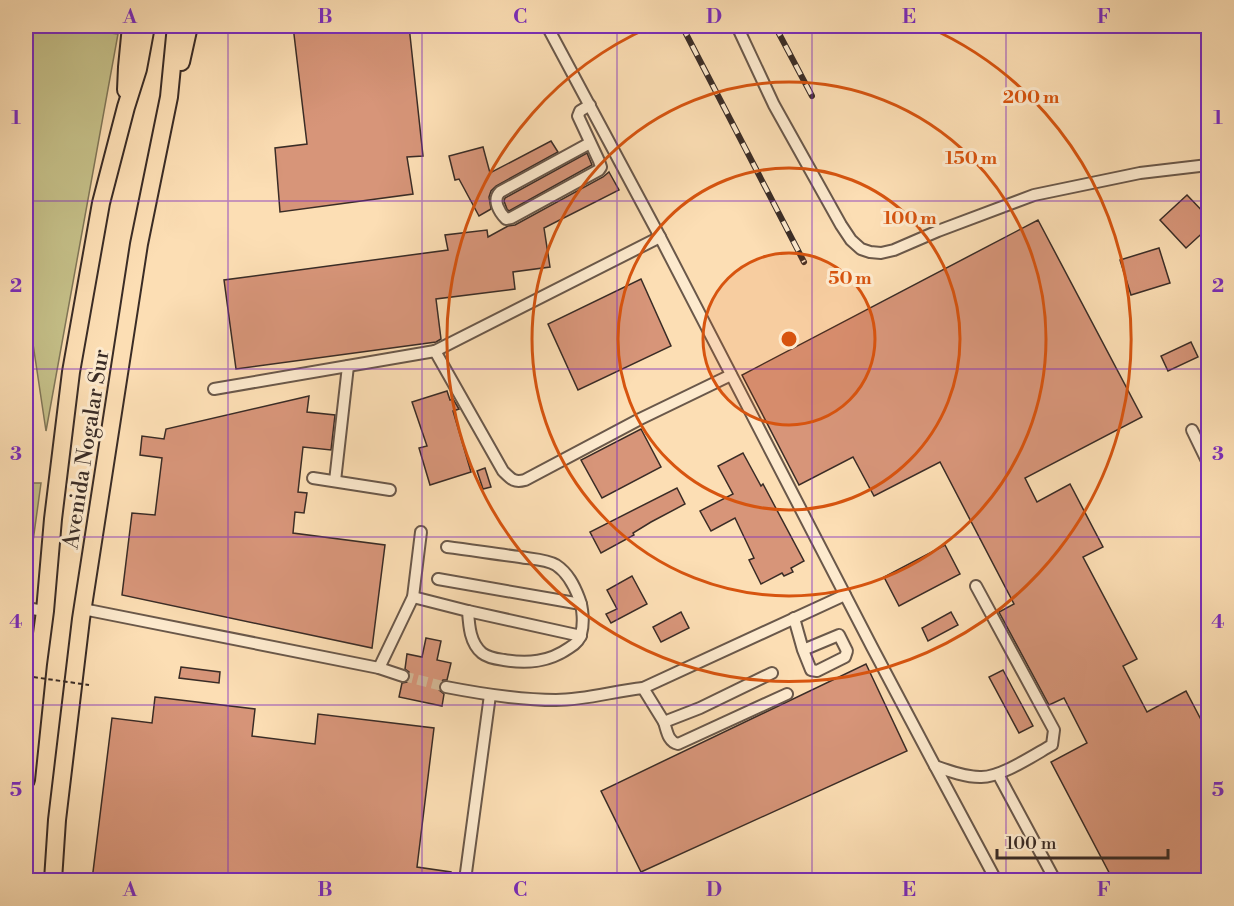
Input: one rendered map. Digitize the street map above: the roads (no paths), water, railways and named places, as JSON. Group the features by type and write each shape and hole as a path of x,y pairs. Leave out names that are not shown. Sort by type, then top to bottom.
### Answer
{"highway":[{"path":"126,107 131,26"},
{"name":"Avenida Nogalar Sur","path":"26,780 53,519 73,362 101,203 138,69 146,26"},
{"name":"Avenida Nogalar Sur","path":"53,880 57,820 83,609 139,244 169,97 176,26"},
{"path":"169,97 189,26"}],"street":[{"path":"547,26 660,237 845,595 996,880"},
{"path":"737,26 774,105 841,225 851,240 861,249 870,252 881,253 894,250 948,226 1034,195 1140,173 1209,165"},
{"path":"590,105 580,111 578,116 601,167 599,170 511,218 506,219 503,216 496,201 496,196 500,192 590,143"},
{"path":"214,389 435,351 660,237"},
{"path":"435,351 503,471 518,482 731,375"},
{"path":"335,481 348,366"},
{"path":"1192,430 1209,463"},
{"path":"313,478 390,490"},
{"path":"380,668 413,597 421,532"},
{"path":"447,547 554,564 566,573 576,590 581,604 581,636 573,645 551,658 534,662 516,662 493,658 483,654 472,639 468,611"},
{"path":"438,579 581,604"},
{"path":"935,766 981,778 998,774 1052,745 1054,730 976,586"},
{"path":"446,687 490,695 557,700 643,688 845,595"},
{"path":"413,597 581,636"},
{"path":"26,608 45,611"},
{"path":"83,609 380,668 403,676"},
{"path":"794,618 803,650"},
{"path":"664,722 700,708 772,673"},
{"path":"643,688 664,722 670,739 678,744 787,694"},
{"path":"465,880 490,695"},
{"path":"998,774 1055,880"}],"tunnel":[{"path":"403,676 446,687"}],"railway":[{"path":"682,26 804,262"},
{"path":"775,26 812,96"}]}
